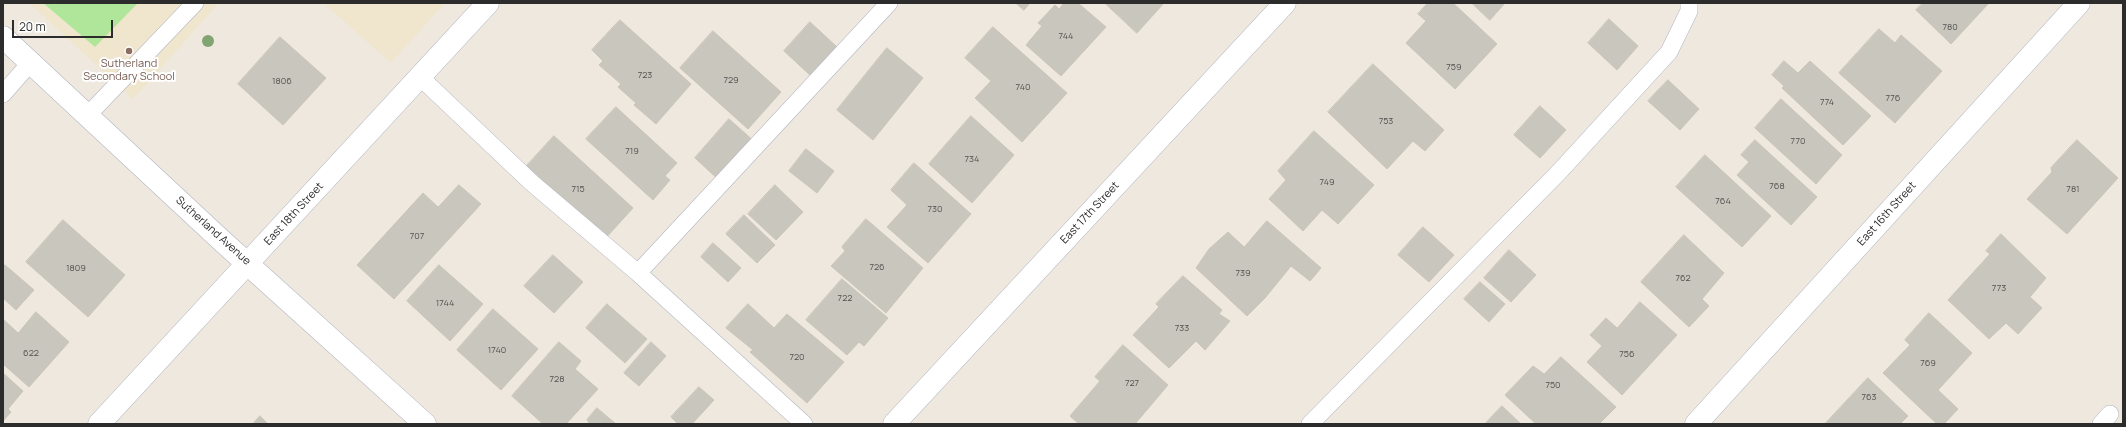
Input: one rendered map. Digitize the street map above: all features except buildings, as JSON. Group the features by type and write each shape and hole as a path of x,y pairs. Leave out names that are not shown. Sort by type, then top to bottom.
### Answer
{"street":[{"name":"East 18th Street","path":"100,424 488,3"},
{"name":"East 17th Street","path":"894,424 1286,3"},
{"name":"East 16th Street","path":"1696,424 2079,3"},
{"name":"Sutherland Avenue","path":"3,37 220,240 248,263 425,424"}],"lane":[{"path":"88,115 195,3"},
{"path":"638,272 889,3"},
{"path":"1310,424 1559,172 1669,52 1689,11 1689,3"},
{"path":"3,94 31,62"},
{"path":"420,77 532,183 638,272 804,424"}],"shaded area":[{"name":"Sutherland Secondary School","path":"29,3 219,3 133,99"},
{"path":"323,3 445,3 391,63"}],"green space":[{"path":"43,3 138,3 95,47"}],"place":[{"name":"Sutherland Secondary School","path":"129,51"}]}
